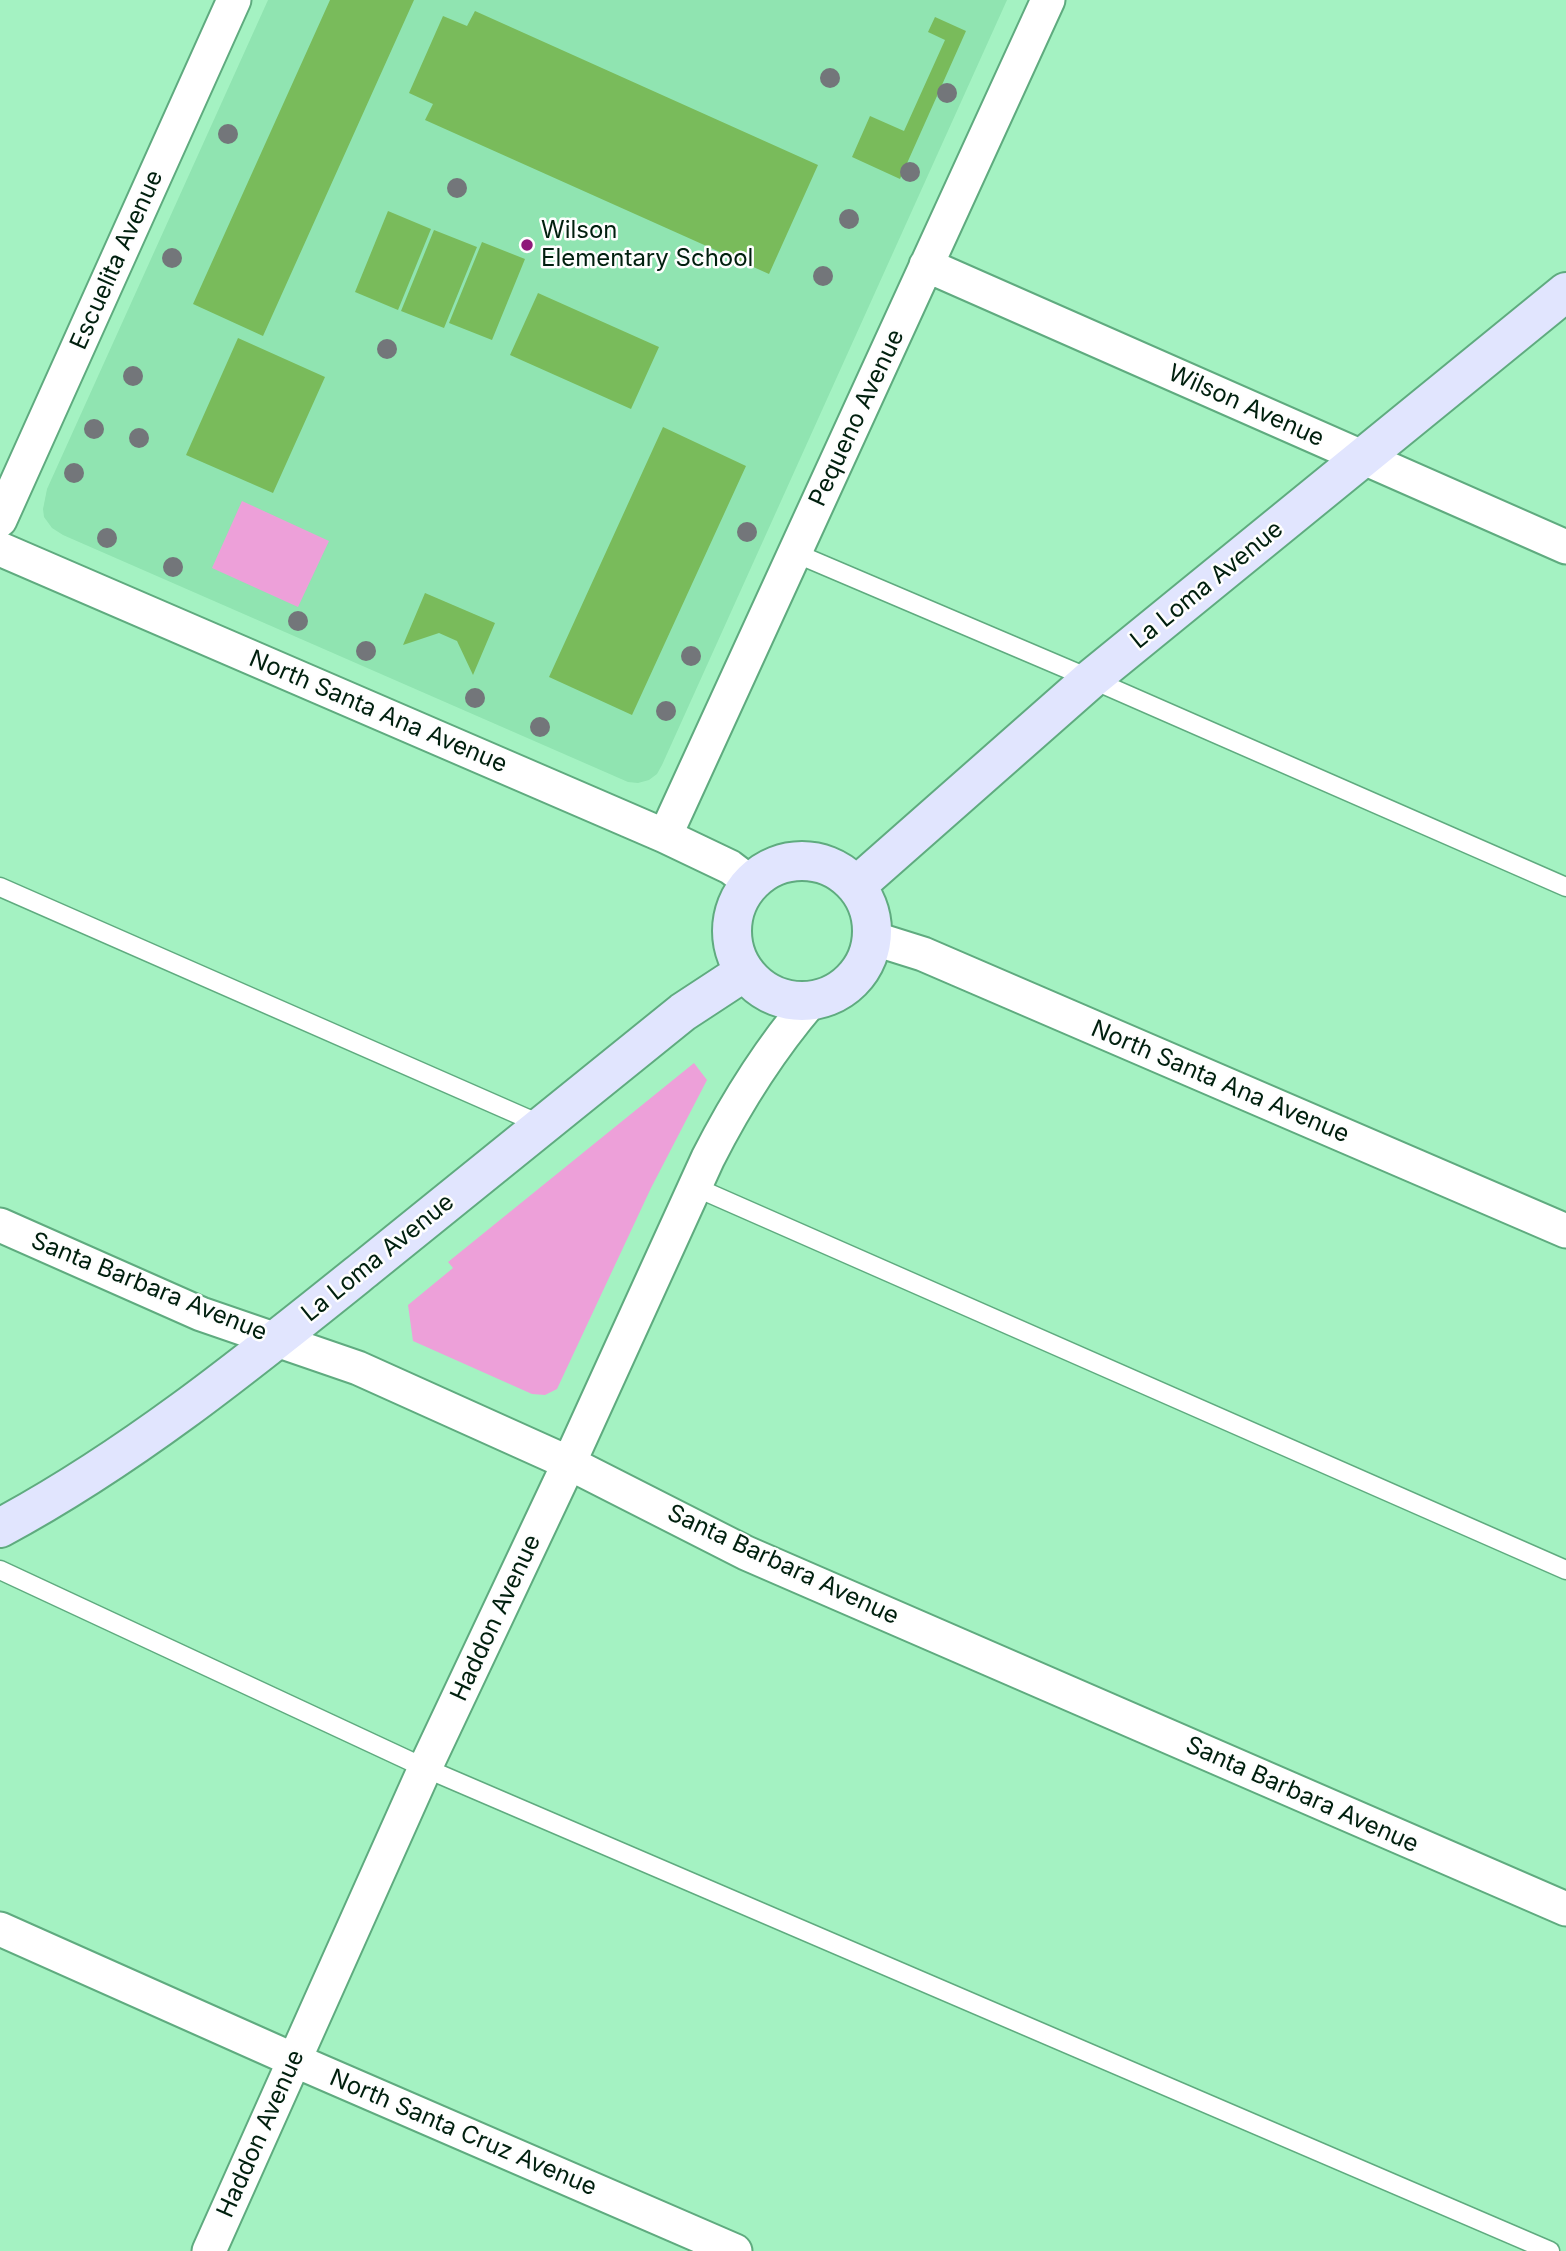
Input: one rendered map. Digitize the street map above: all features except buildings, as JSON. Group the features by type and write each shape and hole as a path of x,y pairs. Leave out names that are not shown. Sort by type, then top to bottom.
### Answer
{"main road":[{"name":"La Loma Avenue","path":"856,886 1091,679 1566,292"},
{"path":"796,861 813,861 844,874 856,886 867,901 872,920 872,938 868,957 859,973 846,987 811,1002 792,1002 774,996 758,986 744,972 736,955 732,936 733,917 740,898 751,883 765,872 796,861"},
{"name":"La Loma Avenue","path":"0,1528 43,1505 141,1442 277,1340 683,1012 744,972"}],"street":[{"name":"Escuelita Avenue","path":"0,520 234,0"},
{"name":"Pequeno Avenue","path":"666,836 1048,0"},
{"name":"Wilson Avenue","path":"926,265 1566,547"},
{"name":"North Santa Ana Avenue","path":"0,549 666,836 730,867 751,883"},
{"name":"North Santa Ana Avenue","path":"872,938 923,954 1566,1231"},
{"name":"Haddon Avenue","path":"209,2251 425,1768 695,1187 724,1127 767,1055 811,1002"},
{"name":"Santa Barbara Avenue","path":"0,1225 201,1314 358,1368 569,1462 746,1553 1566,1909"},
{"name":"North Santa Cruz Avenue","path":"0,1929 735,2251"}],"lane":[{"path":"795,553 1566,887"},
{"path":"0,887 542,1125"},
{"path":"695,1187 1566,1570"},
{"path":"0,1570 425,1768 1550,2251"}],"shaded area":[{"name":"Wilson Elementary School","path":"268,0 1007,0 662,765 657,774 649,780 628,782 63,535 52,528 44,517 47,489"},
{"path":"242,501 329,541 298,607 212,568"},
{"path":"694,1063 707,1080 651,1188 557,1389 545,1395 532,1394 413,1341 408,1305 453,1268 448,1262"}],"place":[{"name":"Wilson Elementary School","path":"527,245"}]}
